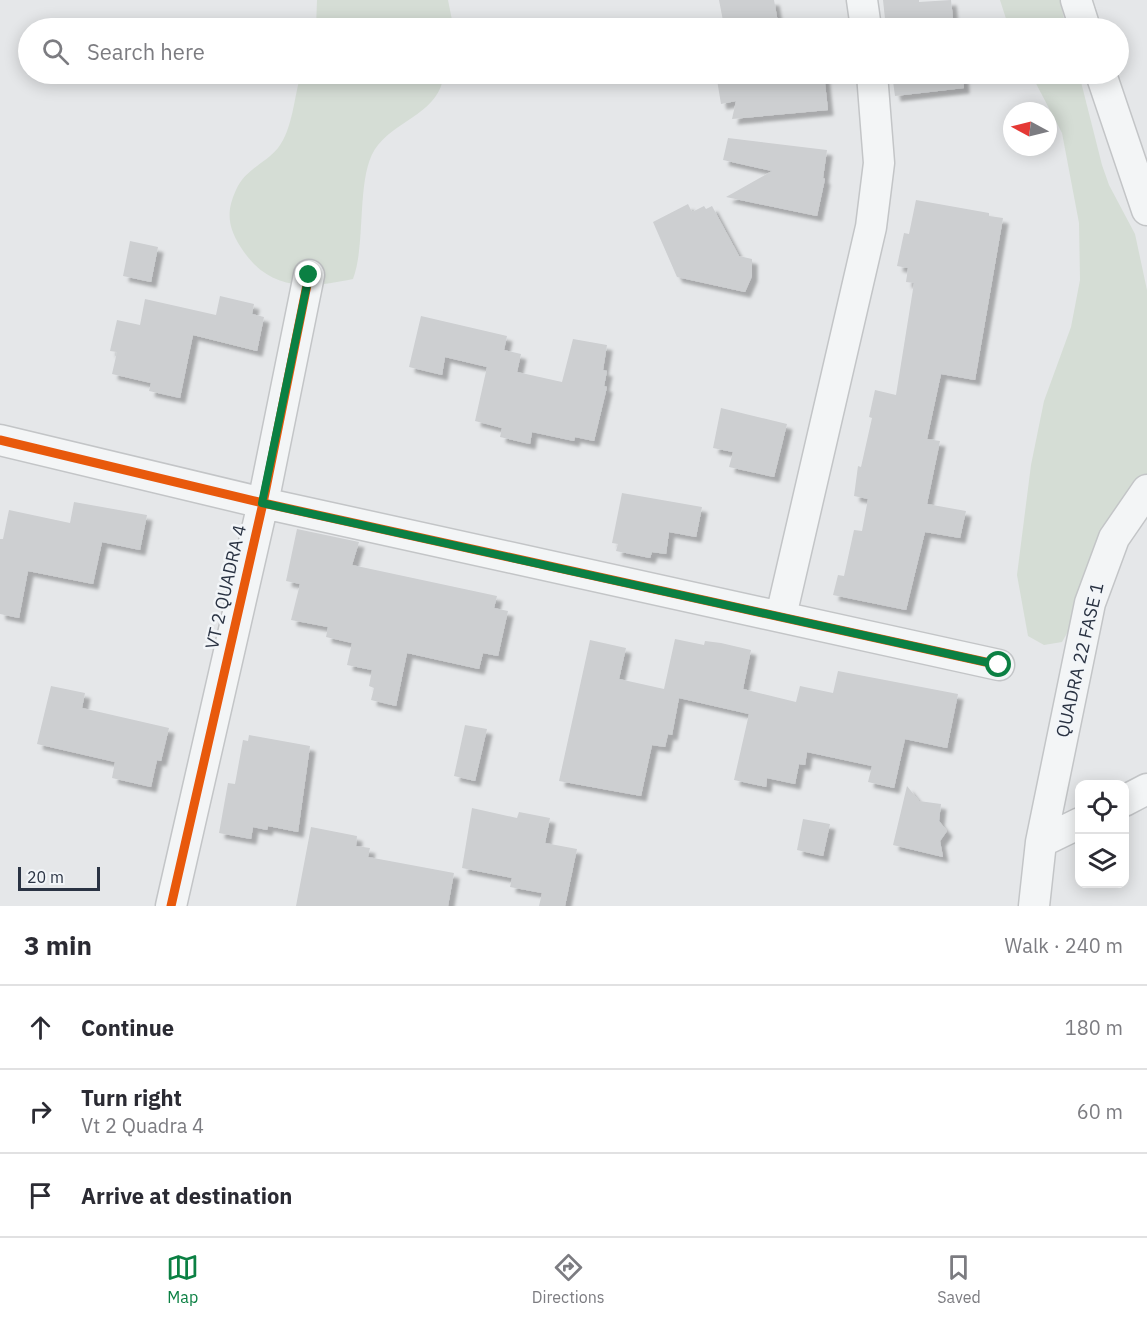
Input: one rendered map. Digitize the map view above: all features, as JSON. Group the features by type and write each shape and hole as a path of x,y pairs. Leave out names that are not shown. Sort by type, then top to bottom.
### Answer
{"street":[{"path":"862,0 865,18"},
{"path":"1076,0 1082,18"},
{"path":"781,615 873,217 879,163 873,84"},
{"path":"1104,84 1147,210"},
{"name":"VT 2 QUADRA 4","path":"171,906 262,503 309,275"},
{"path":"0,440 262,503 781,615 999,665"},
{"name":"QUADRA 22 FASE 1","path":"1034,906 1041,842 1090,603 1114,538 1147,489"},
{"path":"1129,799 1147,789"},
{"path":"1041,842 1075,825"}],"shaded area":[{"path":"317,0 448,0 452,18 316,18"},
{"path":"1000,0 1060,0 1064,18 1006,18"},
{"path":"299,84 442,84 435,98 387,136 371,157 366,172 360,246 353,279 304,285 276,279 263,272 251,261 233,232 230,212 236,190 250,172 278,148 290,122"},
{"path":"1036,84 1082,84 1109,185 1135,234 1147,290 1147,485 1136,512 1062,642 1044,645 1028,636 1017,575 1031,465 1044,401 1071,327 1080,280 1079,223 1062,133 1057,123 1057,102 1046,102"}],"building":[{"path":"719,0 774,0 777,18 722,18"},
{"path":"883,0 919,0 919,2 951,0 953,18 885,18"},
{"path":"718,84 825,84 828,110 732,119 736,101 721,104"},
{"path":"893,84 964,84 964,88 895,96"},
{"path":"728,138 827,150 823,178 825,179 817,216 726,197 772,171 723,160"},
{"path":"916,200 989,213 989,216 1003,218 975,380 941,374 927,439 940,441 927,504 966,511 960,538 925,532 906,610 833,595 838,575 844,576 854,530 862,531 868,499 854,496 858,466 861,467 872,418 869,417 875,390 896,395 914,283 906,282 908,268 897,266 904,233 909,234"},
{"path":"688,204 692,212 704,206 706,209 712,206 739,256 752,259 752,276 745,292 677,277 653,222"},
{"path":"130,241 158,247 151,282 123,276"},
{"path":"220,296 254,304 252,314 264,317 257,351 193,335 180,398 149,391 151,383 112,374 117,352 110,351 117,320 140,325 145,299 216,315"},
{"path":"421,316 507,336 504,350 521,354 517,372 562,382 573,339 607,345 603,370 607,371 604,386 607,387 594,441 575,437 574,441 532,432 530,444 500,437 502,428 475,421 487,367 445,357 442,375 409,367"},
{"path":"721,408 787,424 774,477 729,467 733,452 713,448"},
{"path":"622,493 702,507 696,537 669,532 666,554 652,552 650,558 616,551 618,544 612,543"},
{"path":"74,502 147,515 140,550 102,542 93,584 28,571 19,618 0,614 0,539 3,539 9,510 70,523"},
{"path":"297,529 359,542 352,565 497,596 494,608 508,611 498,656 483,653 479,669 407,653 396,706 371,700 374,688 369,686 372,670 347,665 352,643 326,637 328,627 291,620 300,584 286,581"},
{"path":"675,639 704,645 705,641 721,643 751,650 743,689 796,702 800,686 833,693 838,671 958,694 947,748 905,739 894,788 868,782 872,766 807,752 805,765 799,764 795,784 767,778 766,787 734,780 749,714 679,698 672,735 668,734 665,747 652,745 641,796 559,781 590,640 626,648 619,679 664,689"},
{"path":"51,686 85,693 82,708 169,728 161,761 157,760 151,787 112,778 115,762 37,744"},
{"path":"465,725 487,729 475,781 454,776"},
{"path":"249,735 310,746 298,832 268,826 267,830 253,827 251,839 219,833 228,783 235,784 243,740 248,741"},
{"path":"907,786 919,801 941,804 939,821 947,831 940,841 943,857 893,845"},
{"path":"472,808 517,818 519,812 550,818 545,843 577,849 565,906 539,906 542,893 510,887 512,878 462,868"},
{"path":"803,819 830,824 823,856 797,850"},
{"path":"311,827 357,836 356,846 370,848 368,857 454,873 448,906 296,906"}],"cycle path":[{"path":"171,906 263,503 309,275"},
{"path":"0,440 263,503 999,665"}],"route":[{"path":"309,275 262,503 781,615 999,665"}]}
